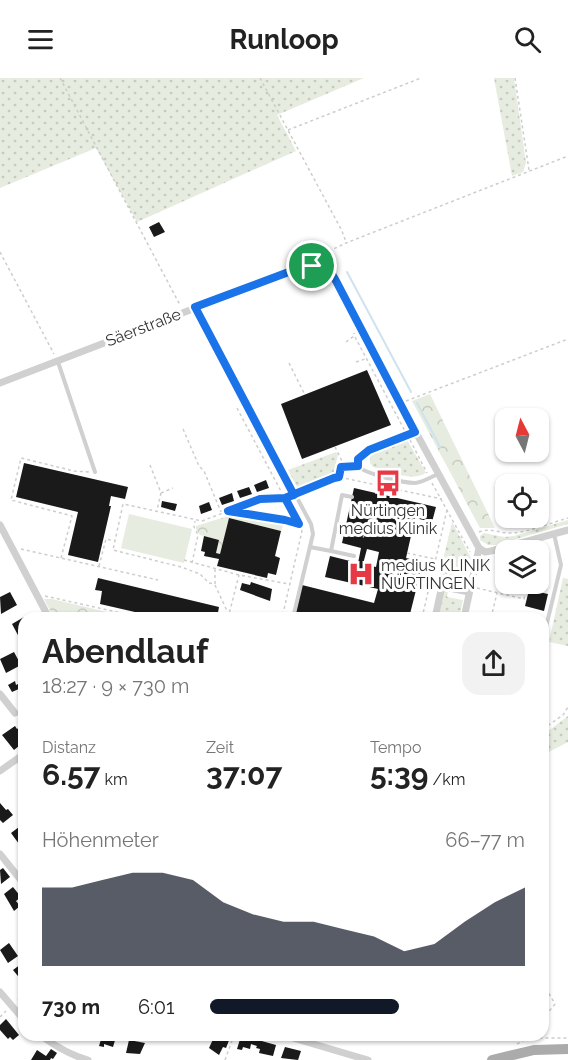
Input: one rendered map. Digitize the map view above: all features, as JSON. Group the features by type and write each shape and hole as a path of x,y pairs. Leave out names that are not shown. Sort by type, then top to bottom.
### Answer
{"main road":[{"path":"492,1060 516,1052 568,1049"}],"street":[{"name":"Säerstraße","path":"0,383 302,267 322,267 330,271 362,333"},
{"path":"362,333 479,548 485,552 491,552 568,530"},
{"path":"0,525 46,612"},
{"path":"465,612 479,548"},
{"path":"436,612 441,590 444,587 469,590"},
{"path":"0,694 15,713"},
{"path":"0,771 18,758"},
{"path":"0,854 18,876"},
{"path":"0,992 18,1014"},
{"path":"48,1041 76,1057 88,1060"},
{"path":"303,1041 368,1060"}],"lane":[{"path":"195,307 311,524 313,534 295,612"},
{"path":"57,360 95,472"},
{"path":"415,432 369,450 358,459 358,466 361,470 370,473 416,484 438,474"},
{"path":"331,551 342,495 352,497"},
{"path":"549,615 561,565 554,534"},
{"path":"310,547 354,556"}],"path":[{"path":"60,78 184,312"},
{"path":"260,78 342,231 346,243"},
{"path":"287,131 421,78"},
{"path":"515,78 529,171"},
{"path":"312,266 323,254 346,243 568,156"},
{"path":"0,252 57,360"},
{"path":"353,330 354,336 471,555 477,557"},
{"path":"346,342 362,333"},
{"path":"400,403 568,339"},
{"path":"356,362 374,356"},
{"path":"289,363 305,395"},
{"path":"237,408 302,531 283,612"},
{"path":"183,429 222,513"},
{"path":"335,447 342,461 339,477"},
{"path":"61,558 72,516 11,500 21,458 74,471 95,472"},
{"path":"150,465 160,493 157,511"},
{"path":"341,467 358,466"},
{"path":"215,584 209,583 200,574 181,567 113,550 123,504 202,521 260,499 285,498 339,477 442,499"},
{"path":"160,493 173,488"},
{"path":"423,612 447,509"},
{"path":"228,511 299,524"},
{"path":"472,536 490,529 502,533 513,533 568,518"},
{"path":"192,563 198,535 194,527 196,520"},
{"path":"356,523 355,530 358,535 364,537"},
{"path":"99,567 106,538 115,541"},
{"path":"14,551 21,549 158,580"},
{"path":"407,553 436,560"},
{"path":"184,560 239,575 290,585"},
{"path":"215,569 215,584 228,612"},
{"path":"230,612 239,575"},
{"path":"549,588 556,586"},
{"path":"469,590 495,591"},
{"path":"492,612 495,594"},
{"path":"506,594 524,599 525,594"},
{"path":"38,598 45,595 118,612"},
{"path":"549,725 563,715 568,707"},
{"path":"549,994 555,1004 549,1012"},
{"path":"0,1017 11,1006"},
{"path":"549,1039 568,1038"},
{"path":"225,1060 232,1041"},
{"path":"516,1052 517,1044 522,1041"}],"green space":[{"path":"0,78 364,78 277,115 296,151 137,222 96,148 0,188"},
{"path":"494,78 514,78 526,163 523,172 512,176"},
{"path":"430,394 495,528 480,528 412,401"},
{"path":"406,438 426,473 407,476 373,467 370,463 370,455 373,451"},
{"path":"336,452 338,455 333,475 298,489 288,470"},
{"path":"129,514 192,529 184,563 121,548"},
{"path":"231,515 285,521 281,531 229,518 220,554 216,553 219,540 200,535 196,526"},
{"path":"568,520 568,524 513,540 495,540 495,545 488,545 480,540 480,536 484,533 504,537 514,536 549,528 549,526"},
{"path":"452,522 472,560 472,562 465,561 460,582 439,577"},
{"path":"563,578 568,579 568,646 549,642"},
{"path":"448,590 447,597 463,600 460,612 438,612 443,592"},
{"path":"44,599 107,612 51,612"},
{"path":"568,716 568,742 549,752 549,730"}],"building":[{"path":"159,222 165,232 154,237 149,227"},
{"path":"367,370 391,425 302,459 281,404"},
{"path":"24,463 128,487 125,499 111,496 109,506 111,506 98,562 68,555 78,512 16,497"},
{"path":"266,480 269,488 257,492 254,485"},
{"path":"249,487 252,494 240,498 237,491"},
{"path":"354,488 436,507 432,522 415,518 406,558 423,562 410,612 295,612 302,585 374,603 378,589 325,577 330,556 358,563 361,548 342,543","holes":["367,549 379,552 376,567 363,564"]},
{"path":"232,493 234,501 222,505 219,498"},
{"path":"162,501 177,504 175,511 161,507"},
{"path":"209,502 212,510 201,514 199,506"},
{"path":"229,518 281,531 275,556 280,558 276,575 268,573 267,578 217,566 219,559 204,556 205,552 201,551 204,536 219,540 216,553 220,554"},
{"path":"98,578 219,607 218,612 135,612 100,604 102,591 95,590"},
{"path":"251,582 272,589 270,601 240,590 242,583 250,585"},
{"path":"10,592 17,605 1,614 0,597"},
{"path":"528,594 548,594 544,611 525,606"},
{"path":"18,620 18,635 12,624"},
{"path":"14,652 18,659 18,667 6,673 0,659"},
{"path":"15,681 16,685 18,684 18,689 12,692 8,685"},
{"path":"15,726 18,747 14,750 2,735"},
{"path":"0,803 13,815 3,823 0,820"},
{"path":"18,828 18,843 11,833"},
{"path":"3,868 10,877 1,884 0,870"},
{"path":"13,887 18,893 16,901 18,908 14,911 4,894"},
{"path":"9,943 18,956 8,963 0,950"},
{"path":"18,966 18,976 13,970"},
{"path":"6,1019 18,1036 13,1040 10,1037 8,1039 0,1030 0,1025"},
{"path":"100,1041 115,1041 113,1047 104,1044 104,1047 99,1046"},
{"path":"129,1041 145,1043 140,1054 126,1053"},
{"path":"212,1041 229,1041 219,1055 209,1048"},
{"path":"239,1041 262,1041 276,1045 273,1056 259,1053 260,1049 251,1044 250,1049 243,1047 242,1050 237,1049"},
{"path":"285,1047 301,1051 298,1060 281,1058"},
{"path":"51,1049 57,1053 53,1059 31,1060 37,1050 46,1056"}],"waterway":[{"path":"347,272 411,392"},
{"path":"417,403 440,447"}],"place":[{"name":"Nürtingen medius Klinik","path":"388,483"},
{"name":"medius KLINIK NÜRTINGEN","path":"361,574"}],"route":[{"path":"312,266 302,267 195,307 294,495 285,498 260,499 228,511 299,524 285,498 294,495 334,478 339,477 341,467 358,466 358,459 369,450 415,432 335,279 330,271 312,266"}]}
